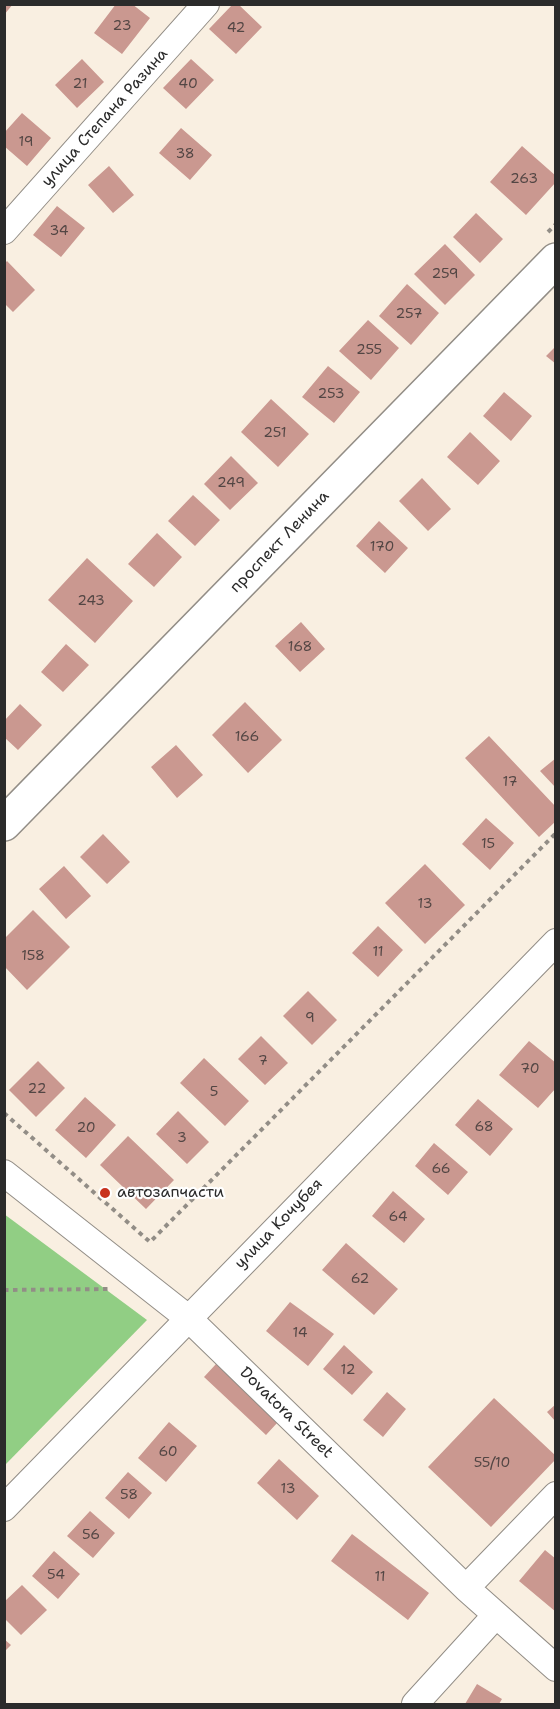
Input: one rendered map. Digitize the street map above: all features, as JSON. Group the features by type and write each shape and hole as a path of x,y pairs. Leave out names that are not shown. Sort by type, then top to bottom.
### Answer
{"main road":[{"name":"проспект Ленина","path":"4,824 555,261"}],"street":[{"name":"улица Степана Разина","path":"4,231 206,4"},
{"name":"улица Кочубея","path":"4,1508 555,942"},
{"name":"Dovatora Street","path":"4,1173 188,1318 465,1588 555,1668"},
{"path":"465,1588 555,1495"},
{"path":"423,1701 496,1615"}],"path":[{"path":"4,1113 150,1242 555,833"},
{"path":"4,1290 151,1289"}],"green space":[{"path":"4,1214 147,1320 5,1465 4,1465"}],"building":[{"path":"4,4 13,4 4,15"},
{"path":"116,4 132,4 150,18 122,54 94,33"},
{"path":"233,4 238,4 262,27 236,54 209,29"},
{"path":"82,59 104,82 77,108 55,85"},
{"path":"191,59 214,80 186,109 163,88"},
{"path":"22,113 51,138 27,166 4,146 4,133"},
{"path":"181,128 212,155 190,180 159,153"},
{"path":"522,146 556,176 556,182 526,215 490,182"},
{"path":"109,166 134,195 113,213 88,185"},
{"path":"57,206 85,228 61,257 33,235"},
{"path":"476,213 503,239 480,263 453,237"},
{"path":"445,244 475,275 445,305 414,274"},
{"path":"7,261 35,290 13,312 4,303 4,264"},
{"path":"407,284 439,313 411,345 379,316"},
{"path":"368,320 399,348 371,380 339,351"},
{"path":"556,346 556,364 546,356"},
{"path":"328,366 360,392 334,423 302,397"},
{"path":"504,392 532,416 511,441 483,416"},
{"path":"271,399 309,434 278,467 241,432"},
{"path":"470,432 500,461 478,485 447,457"},
{"path":"231,456 258,483 230,510 204,484"},
{"path":"422,478 451,509 428,531 399,501"},
{"path":"193,495 220,520 195,546 168,521"},
{"path":"379,521 408,548 385,573 356,546"},
{"path":"157,533 182,557 154,587 128,564"},
{"path":"87,558 133,601 95,643 48,600"},
{"path":"301,622 325,649 300,672 275,646"},
{"path":"66,644 89,665 63,692 41,672"},
{"path":"245,702 282,740 248,773 212,735"},
{"path":"20,704 42,725 18,750 4,737 4,721"},
{"path":"489,736 556,807 556,821 539,837 465,758"},
{"path":"176,745 203,775 177,798 151,767"},
{"path":"556,758 556,788 540,771"},
{"path":"486,818 514,843 490,870 462,844"},
{"path":"103,834 130,862 107,884 80,857"},
{"path":"425,864 465,905 425,944 385,903"},
{"path":"64,866 91,896 66,919 39,889"},
{"path":"33,910 70,947 27,990 4,966 4,939"},
{"path":"378,926 403,950 378,977 352,953"},
{"path":"308,991 337,1020 312,1045 283,1016"},
{"path":"261,1036 288,1063 265,1085 238,1059"},
{"path":"529,1041 556,1063 556,1088 538,1108 499,1075"},
{"path":"204,1058 249,1101 225,1126 180,1083"},
{"path":"38,1061 65,1088 36,1117 9,1090"},
{"path":"85,1097 116,1125 86,1158 55,1130"},
{"path":"478,1099 513,1129 490,1156 455,1125"},
{"path":"178,1111 209,1142 187,1164 156,1134"},
{"path":"128,1136 174,1180 146,1209 100,1165"},
{"path":"434,1143 468,1172 448,1195 415,1166"},
{"path":"393,1191 425,1219 404,1243 372,1216"},
{"path":"346,1243 398,1289 374,1315 322,1270"},
{"path":"290,1302 334,1334 308,1366 266,1331"},
{"path":"344,1345 373,1372 352,1395 323,1369"},
{"path":"216,1364 278,1422 266,1435 204,1377"},
{"path":"387,1392 406,1409 383,1437 363,1420"},
{"path":"494,1398 556,1456 556,1459 491,1527 428,1467"},
{"path":"556,1404 556,1422 547,1412"},
{"path":"169,1422 197,1446 166,1482 138,1458"},
{"path":"279,1459 319,1496 297,1520 257,1483"},
{"path":"128,1472 152,1493 129,1519 105,1498"},
{"path":"90,1511 115,1533 93,1558 67,1536"},
{"path":"352,1534 429,1593 408,1620 331,1561"},
{"path":"545,1550 556,1559 556,1612 519,1581"},
{"path":"54,1551 80,1574 58,1599 32,1576"},
{"path":"22,1585 47,1610 21,1635 4,1618 4,1602"},
{"path":"4,1639 11,1645 4,1652"},
{"path":"477,1684 502,1699 499,1704 465,1704"}],"place":[{"name":"автозапчасти","path":"105,1193"}]}
